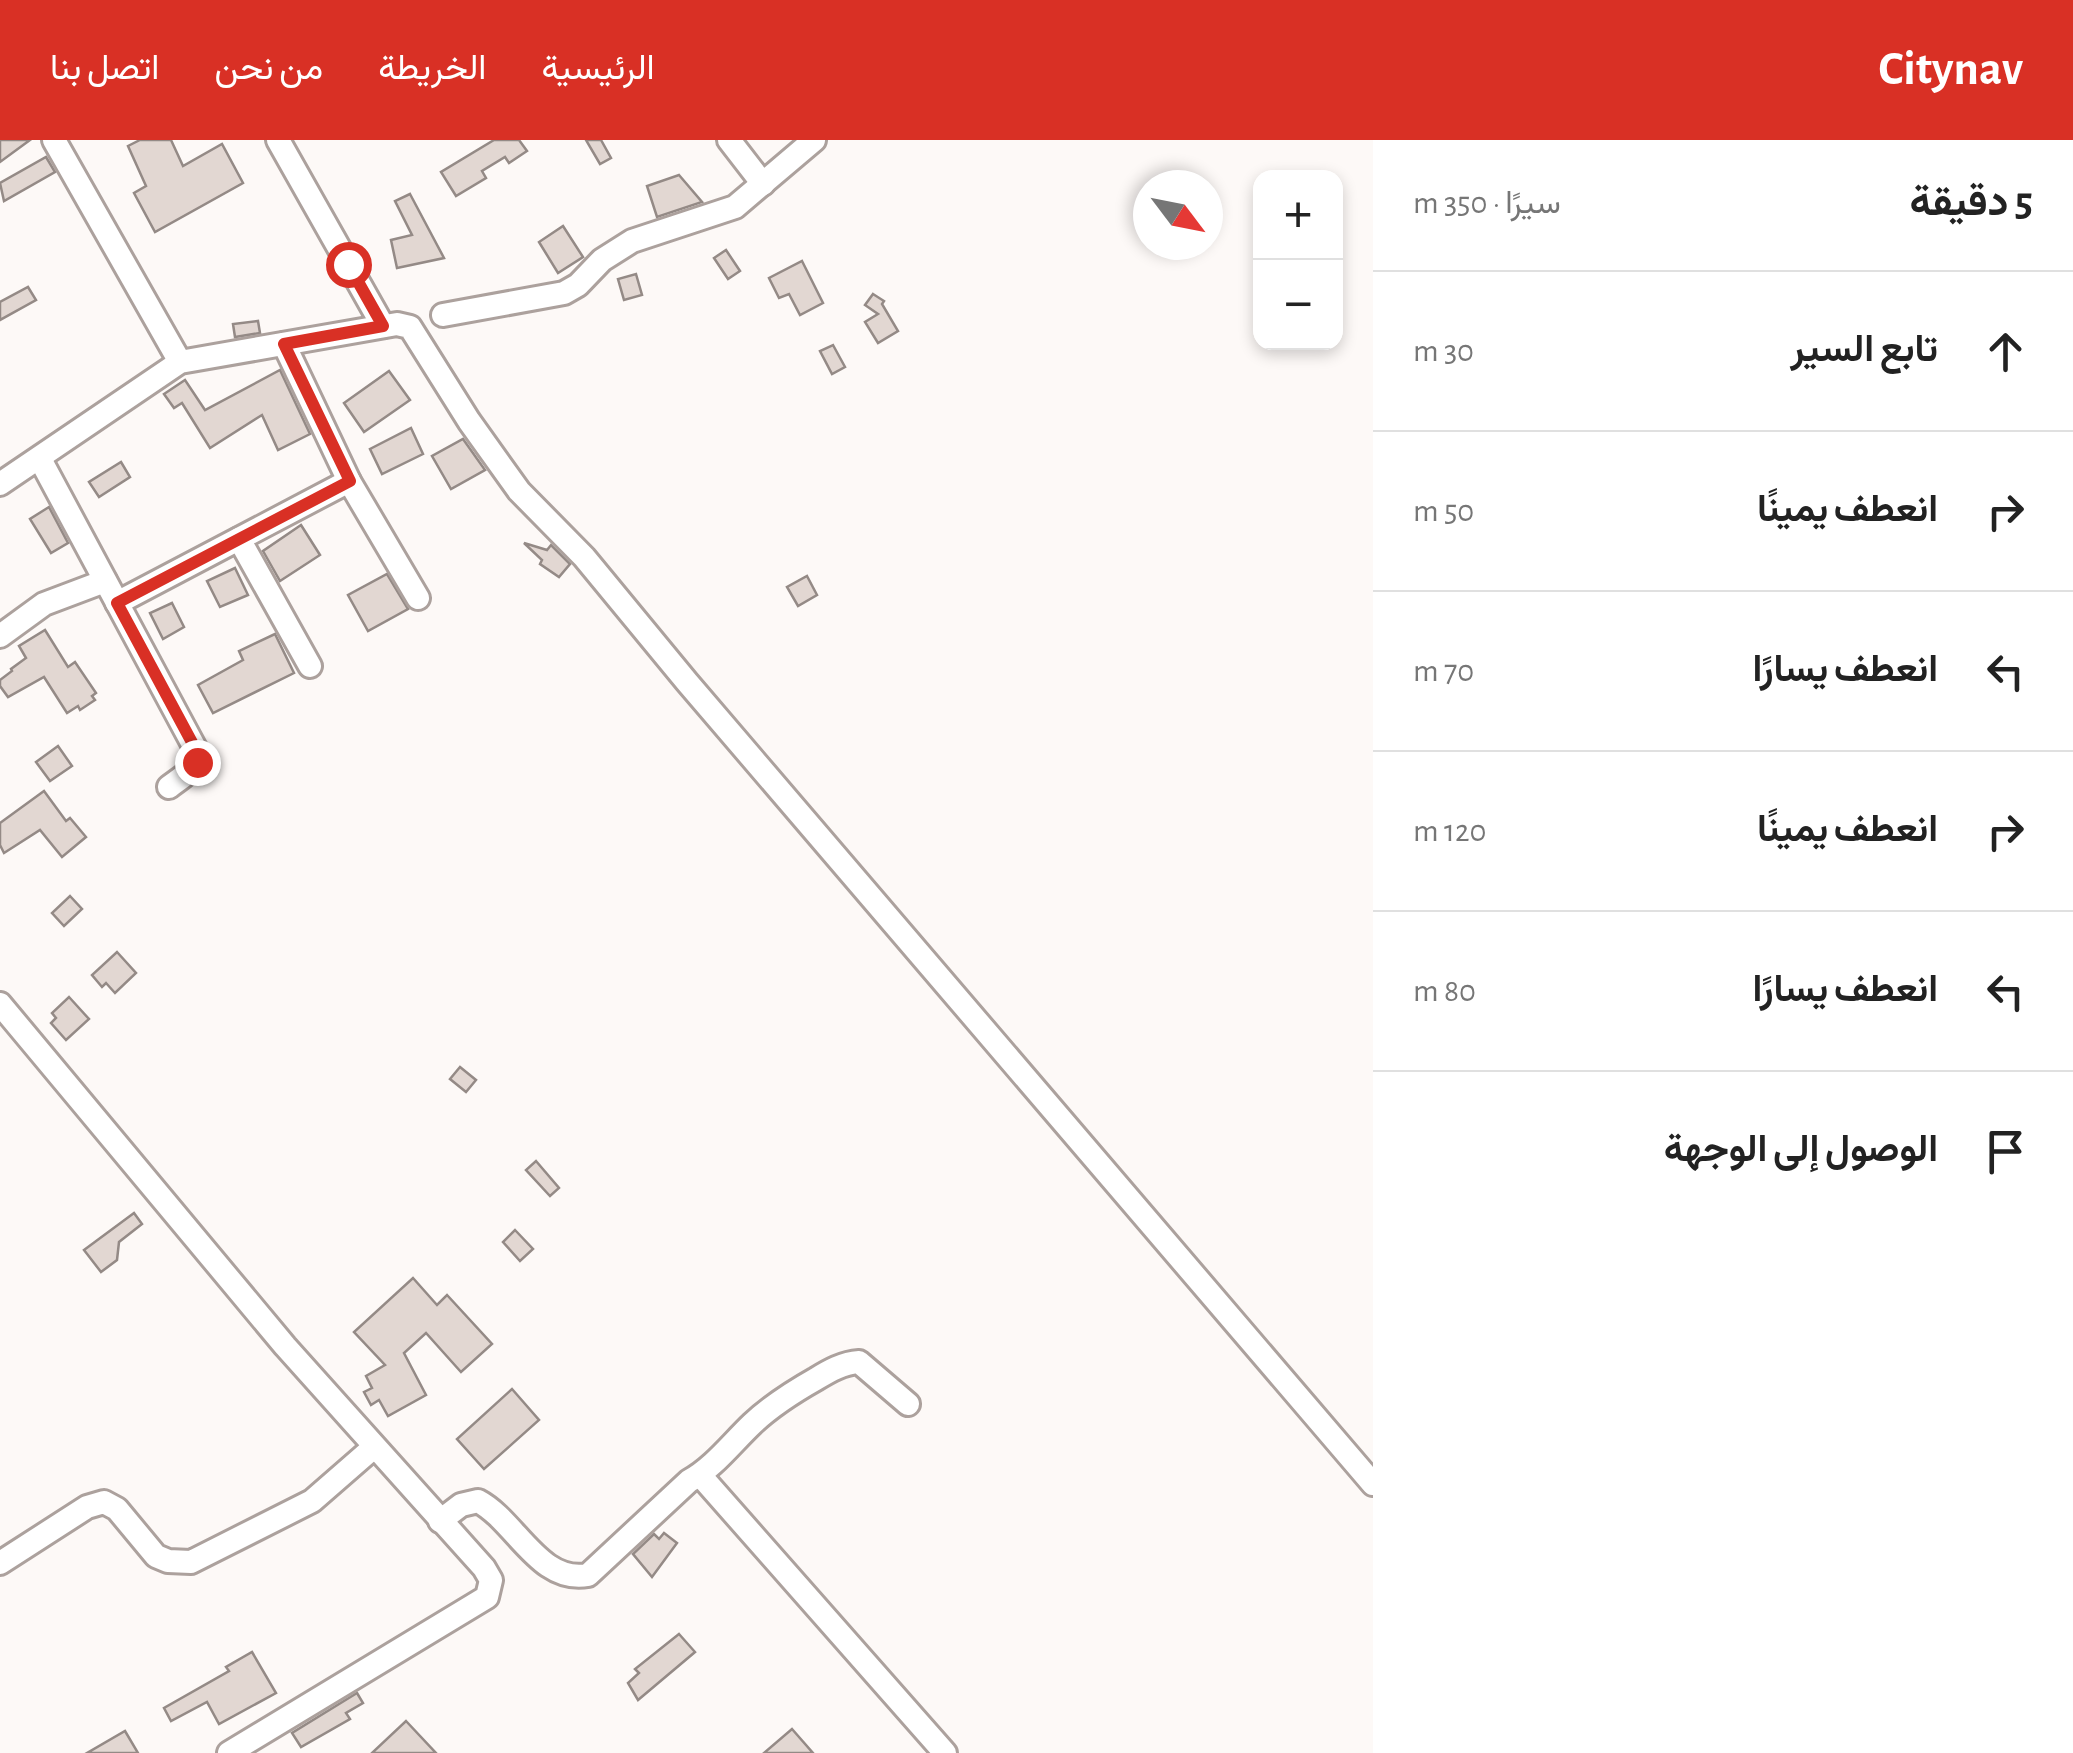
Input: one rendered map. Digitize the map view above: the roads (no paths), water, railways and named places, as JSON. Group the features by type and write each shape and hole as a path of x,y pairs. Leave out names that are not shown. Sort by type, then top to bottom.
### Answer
{"street":[{"path":"54,140 180,362"},
{"path":"278,140 383,326"},
{"path":"729,140 762,184"},
{"path":"443,315 564,293 615,250 661,230 730,210 814,140"},
{"path":"0,484 180,362 383,326 404,325 416,332 469,420 519,491 628,607 687,682 1373,1484"},
{"path":"284,344 350,481 418,598"},
{"path":"40,460 197,752 194,768 169,788"},
{"path":"117,603 350,481"},
{"path":"240,539 310,666"},
{"path":"0,636 44,604 105,581"},
{"path":"0,1004 285,1346 489,1574 487,1597 229,1753"},
{"path":"440,1520 462,1505 478,1502 491,1509 548,1566 580,1576 595,1571 778,1402 848,1363 862,1364 908,1404"},
{"path":"0,1563 88,1507 104,1502 117,1508 156,1556 191,1562 312,1501 374,1447"},
{"path":"700,1475 946,1753"}]}
